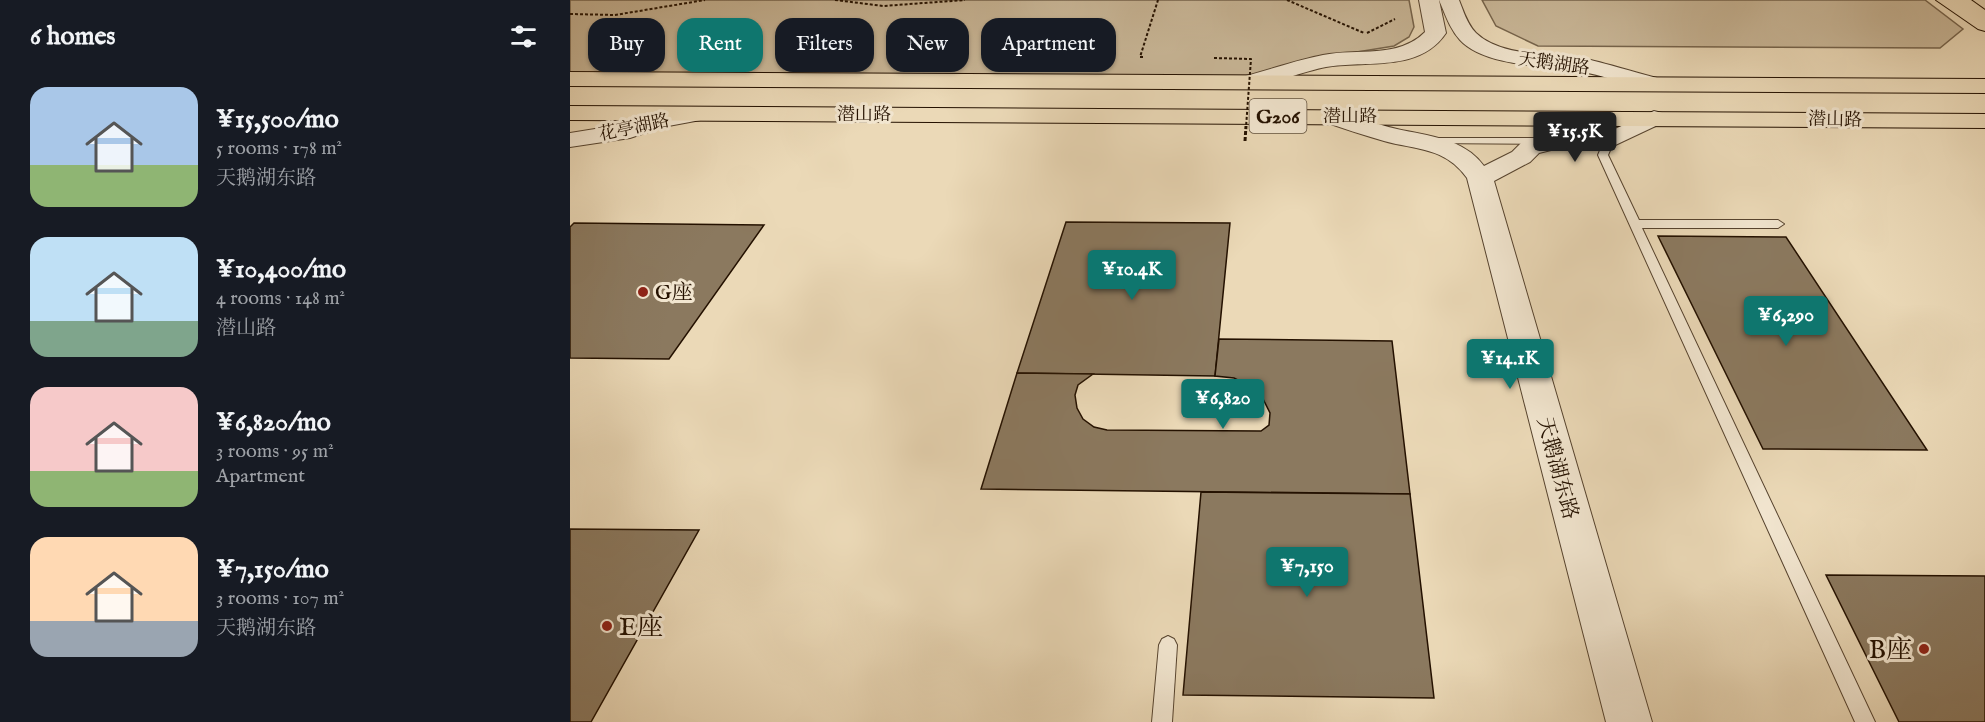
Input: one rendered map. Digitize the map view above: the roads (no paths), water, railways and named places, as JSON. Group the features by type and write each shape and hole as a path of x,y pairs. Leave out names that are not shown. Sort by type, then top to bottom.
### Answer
{"main road":[{"path":"1946,0 1985,25"},
{"path":"1959,0 1985,20"},
{"name":"潜山路","path":"570,79 1985,86"},
{"name":"潜山路","path":"570,113 1985,121"}],"street":[{"path":"1254,81 1326,61 1409,53 1428,44 1436,33 1429,0"},
{"name":"天鹅湖路","path":"1449,0 1460,26 1469,38 1492,50 1514,58 1581,65 1649,83"},
{"name":"花亭湖路","path":"570,140 630,130 658,121 698,114"},
{"name":"天鹅湖东路","path":"1330,116 1394,136 1428,141 1467,160 1480,178 1629,722"},
{"path":"1480,178 1521,157 1531,147 1555,142 1609,141 1654,118"}],"lane":[{"path":"1428,141 1555,142"},
{"path":"1609,141 1603,155 1865,722"},
{"path":"1635,224 1778,224"},
{"path":"1162,722 1168,645"}],"place":[{"name":"G座","path":"643,292"},
{"name":"E座","path":"607,626"},
{"name":"B座","path":"1924,649"}]}
